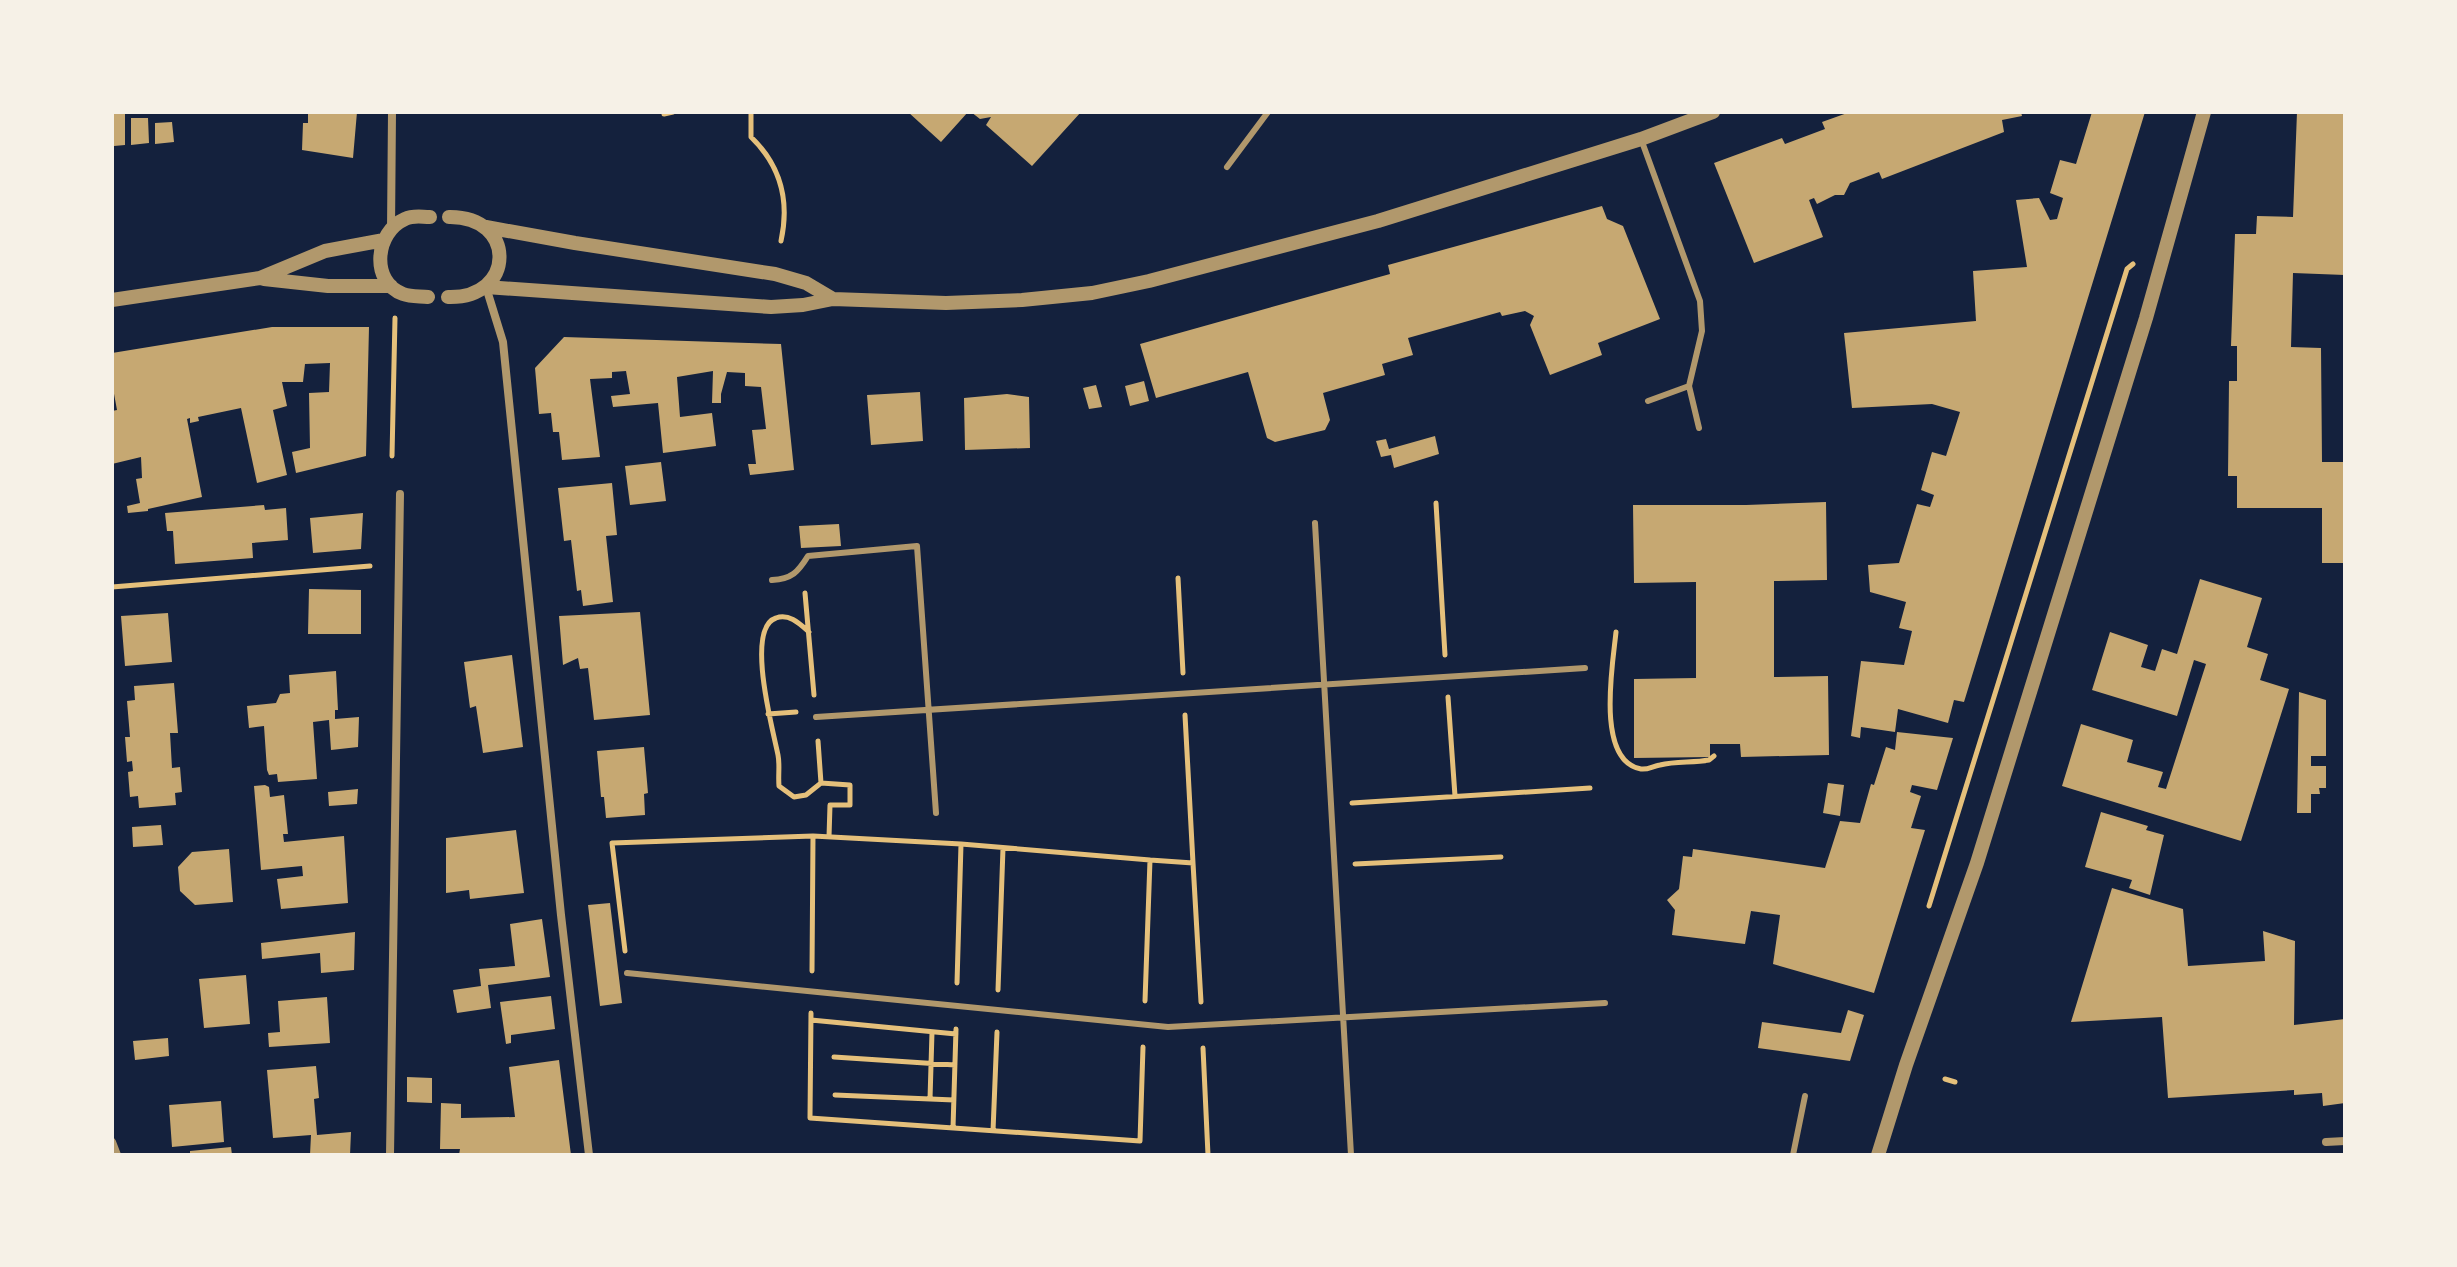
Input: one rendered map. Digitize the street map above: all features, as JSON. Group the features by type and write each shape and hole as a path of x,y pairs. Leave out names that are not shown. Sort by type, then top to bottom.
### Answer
{"street":[{"path":"392,112 387,235 380,253 381,266 391,286 401,294 428,297"},
{"path":"486,287 771,307 833,299 946,303 1092,293 1378,221 1641,139 1713,112"},
{"path":"1878,1155 1991,819 2146,318 2204,112"},
{"path":"112,300 260,278 325,251 387,235 406,218 430,217"},
{"path":"448,297 470,296 486,287 495,274 499,255 494,237 486,227 472,218 449,217"},
{"path":"486,227 775,274 806,283 833,299"},
{"path":"260,278 328,286 391,286"},
{"path":"486,287 503,342 561,915 589,1155"},
{"path":"390,1155 400,494"},
{"path":"2326,1142 2345,1141"},
{"path":"112,1142 117,1155"}],"lane":[{"path":"1227,167 1268,112"},
{"path":"1641,139 1700,301 1702,331 1689,386 1699,428"},
{"path":"1648,401 1689,386"},
{"path":"1315,523 1351,1155"},
{"path":"772,580 791,577 808,556 917,546 936,813"},
{"path":"816,717 1585,668"},
{"path":"627,973 1168,1027 1605,1003"},
{"path":"1793,1155 1805,1096"}],"path":[{"path":"664,112 673,112"},
{"path":"751,112 751,137 769,156 782,188 784,220 781,241"},
{"path":"392,456 395,316"},
{"path":"1436,503 1455,796"},
{"path":"803,564 821,783"},
{"path":"112,587 370,566"},
{"path":"1178,578 1208,1155"},
{"path":"809,632 788,617 781,616 770,621 761,642 765,687 770,726 779,756 779,786 788,795 798,797 806,795 821,783 850,785 850,805 830,805 829,837"},
{"path":"1616,632 1608,710 1611,728 1622,754 1630,764 1648,769 1665,764 1709,760 1714,756"},
{"path":"1331,804 1590,788"},
{"path":"627,973 612,843 813,836 961,844 1193,863"},
{"path":"813,836 810,1118 1140,1141 1150,860"},
{"path":"1334,866 1501,857"},
{"path":"811,1020 956,1034"},
{"path":"930,1099 932,1032"},
{"path":"834,1057 955,1065"},
{"path":"1945,1079 1955,1082"},
{"path":"835,1095 954,1100"}],"building":[{"path":"114,112 125,112 125,145 114,146"},
{"path":"308,112 357,112 353,158 302,150 303,123 308,123"},
{"path":"908,112 968,112 941,142"},
{"path":"971,112 1081,112 1032,166 986,125 991,117 980,119"},
{"path":"1850,112 2021,112 2022,116 2002,120 2004,132 1882,179 1879,172 1850,183 1844,195 1835,195 1817,204 1814,198 1809,200 1823,237 1754,263 1714,163 1782,138 1785,144 1825,129 1822,122"},
{"path":"2092,112 2145,112 1964,702 1954,700 1948,723 1898,709 1895,732 1861,727 1860,738 1851,736 1861,661 1904,665 1912,631 1899,628 1906,602 1870,592 1868,565 1899,563 1917,504 1930,507 1934,495 1921,490 1932,452 1946,456 1960,412 1932,404 1852,408 1844,333 1976,321 1973,271 2027,267 2016,200 2039,198 2050,220 2057,219 2063,198 2050,193 2060,160 2076,164"},
{"path":"2297,112 2345,112 2345,275 2293,273 2291,347 2321,348 2322,462 2345,462 2345,563 2322,563 2322,508 2237,508 2237,476 2228,476 2229,381 2237,381 2237,346 2231,346 2235,234 2256,234 2257,216 2293,217"},
{"path":"131,118 148,118 149,143 131,145"},
{"path":"172,122 174,142 155,144 155,123"},
{"path":"1602,206 1607,219 1623,226 1660,319 1598,343 1602,355 1550,375 1530,325 1534,316 1525,311 1502,316 1500,312 1408,338 1413,355 1382,364 1385,375 1323,393 1330,420 1325,430 1275,442 1267,438 1248,372 1156,398 1140,344 1390,274 1388,265"},
{"path":"272,327 369,327 366,456 296,473 292,452 310,448 309,393 329,392 330,363 305,364 303,382 282,382 287,406 273,410 287,475 257,483 241,408 198,417 199,421 190,423 190,418 187,419 202,497 128,513 127,506 140,503 136,479 142,478 141,457 112,464 112,411 117,410 112,383 112,353"},
{"path":"564,337 781,344 794,470 750,475 748,464 756,464 752,430 766,429 761,387 745,386 745,373 727,372 721,403 712,403 713,371 677,377 680,417 712,413 716,446 663,453 658,403 613,407 611,396 630,394 626,371 612,372 612,378 590,379 600,457 562,460 559,432 553,432 551,413 539,414 535,368"},
{"path":"1144,381 1149,401 1130,406 1125,386"},
{"path":"1096,385 1102,407 1089,409 1083,388"},
{"path":"920,392 923,441 871,445 867,395"},
{"path":"1007,394 1029,397 1030,448 965,450 964,398"},
{"path":"1435,436 1439,454 1394,468 1391,455 1381,457 1376,441 1386,439 1389,449"},
{"path":"661,462 666,501 630,505 625,466"},
{"path":"612,483 617,535 606,536 613,602 583,606 581,590 577,591 571,540 564,541 558,488"},
{"path":"1826,502 1827,580 1774,581 1774,677 1828,676 1829,755 1741,757 1740,744 1710,744 1710,757 1634,758 1634,679 1696,678 1696,582 1634,583 1633,505"},
{"path":"264,505 265,510 286,508 288,540 252,543 253,558 175,564 173,531 167,531 165,513"},
{"path":"363,513 361,549 313,553 310,518"},
{"path":"839,524 841,546 801,548 799,526"},
{"path":"2200,579 2262,598 2247,647 2268,654 2260,680 2289,689 2241,841 2062,786 2081,724 2133,740 2127,762 2163,772 2158,787 2166,789 2206,664 2194,660 2177,716 2092,690 2110,632 2148,645 2141,667 2155,671 2162,649 2177,654"},
{"path":"309,589 361,590 361,634 308,634"},
{"path":"640,612 650,715 594,720 588,668 580,669 578,658 563,665 559,616"},
{"path":"168,613 172,662 125,666 121,616"},
{"path":"512,655 523,747 483,753 476,706 470,708 464,662"},
{"path":"336,671 338,710 335,710 335,719 359,717 358,747 331,750 329,720 313,722 317,779 278,782 277,774 269,775 267,770 264,726 249,728 247,706 276,703 280,694 290,693 289,675"},
{"path":"174,683 178,733 170,733 172,768 180,767 182,792 175,793 176,805 139,808 138,796 130,797 128,772 133,771 132,761 127,762 125,737 130,737 127,701 135,700 134,686"},
{"path":"2299,692 2326,700 2326,756 2311,756 2311,766 2326,766 2326,788 2319,788 2320,794 2311,794 2311,813 2297,813"},
{"path":"1897,732 1953,738 1937,790 1912,785 1910,792 1921,796 1911,828 1925,830 1874,993 1773,964 1780,915 1751,911 1745,944 1672,935 1675,910 1667,900 1679,889 1683,856 1692,857 1693,849 1825,868 1840,821 1860,823 1886,747 1895,750"},
{"path":"644,747 648,793 644,794 645,815 606,818 597,751"},
{"path":"1828,783 1844,785 1840,816 1823,813"},
{"path":"254,786 269,787 270,797 284,795 288,834 283,834 284,842 344,836 348,903 281,909 277,879 303,876 302,866 261,870"},
{"path":"358,789 357,804 329,806 328,792"},
{"path":"2101,812 2148,826 2146,830 2164,835 2150,895 2129,888 2132,880 2085,867"},
{"path":"161,825 163,845 133,847 132,827"},
{"path":"516,830 524,893 470,899 469,890 446,893 446,838"},
{"path":"229,849 233,902 195,905 180,891 178,867 192,852"},
{"path":"2112,888 2183,909 2188,966 2265,961 2263,931 2295,941 2294,1025 2345,1019 2345,1103 2323,1106 2322,1093 2294,1095 2294,1090 2168,1098 2162,1017 2071,1022"},
{"path":"610,903 622,1003 600,1006 588,905"},
{"path":"542,919 550,977 488,985 491,1008 457,1013 453,990 481,986 479,969 515,966 510,924"},
{"path":"355,932 354,970 321,973 320,953 262,959 261,943"},
{"path":"246,975 250,1024 204,1028 199,979"},
{"path":"551,996 555,1029 511,1035 511,1043 506,1044 500,1002"},
{"path":"327,997 330,1043 269,1047 268,1033 280,1032 278,1001"},
{"path":"1848,1010 1864,1015 1850,1061 1758,1048 1762,1022 1841,1033"},
{"path":"168,1038 169,1056 135,1060 133,1041"},
{"path":"559,1060 571,1155 459,1155 460,1149 440,1149 441,1103 461,1104 461,1118 515,1117 509,1067"},
{"path":"316,1066 319,1098 314,1099 317,1135 351,1132 350,1155 310,1155 311,1135 273,1138 267,1070"},
{"path":"407,1077 432,1078 432,1103 407,1102"},
{"path":"221,1101 224,1142 172,1147 169,1105"},
{"path":"231,1147 232,1155 190,1155 190,1151"}]}
